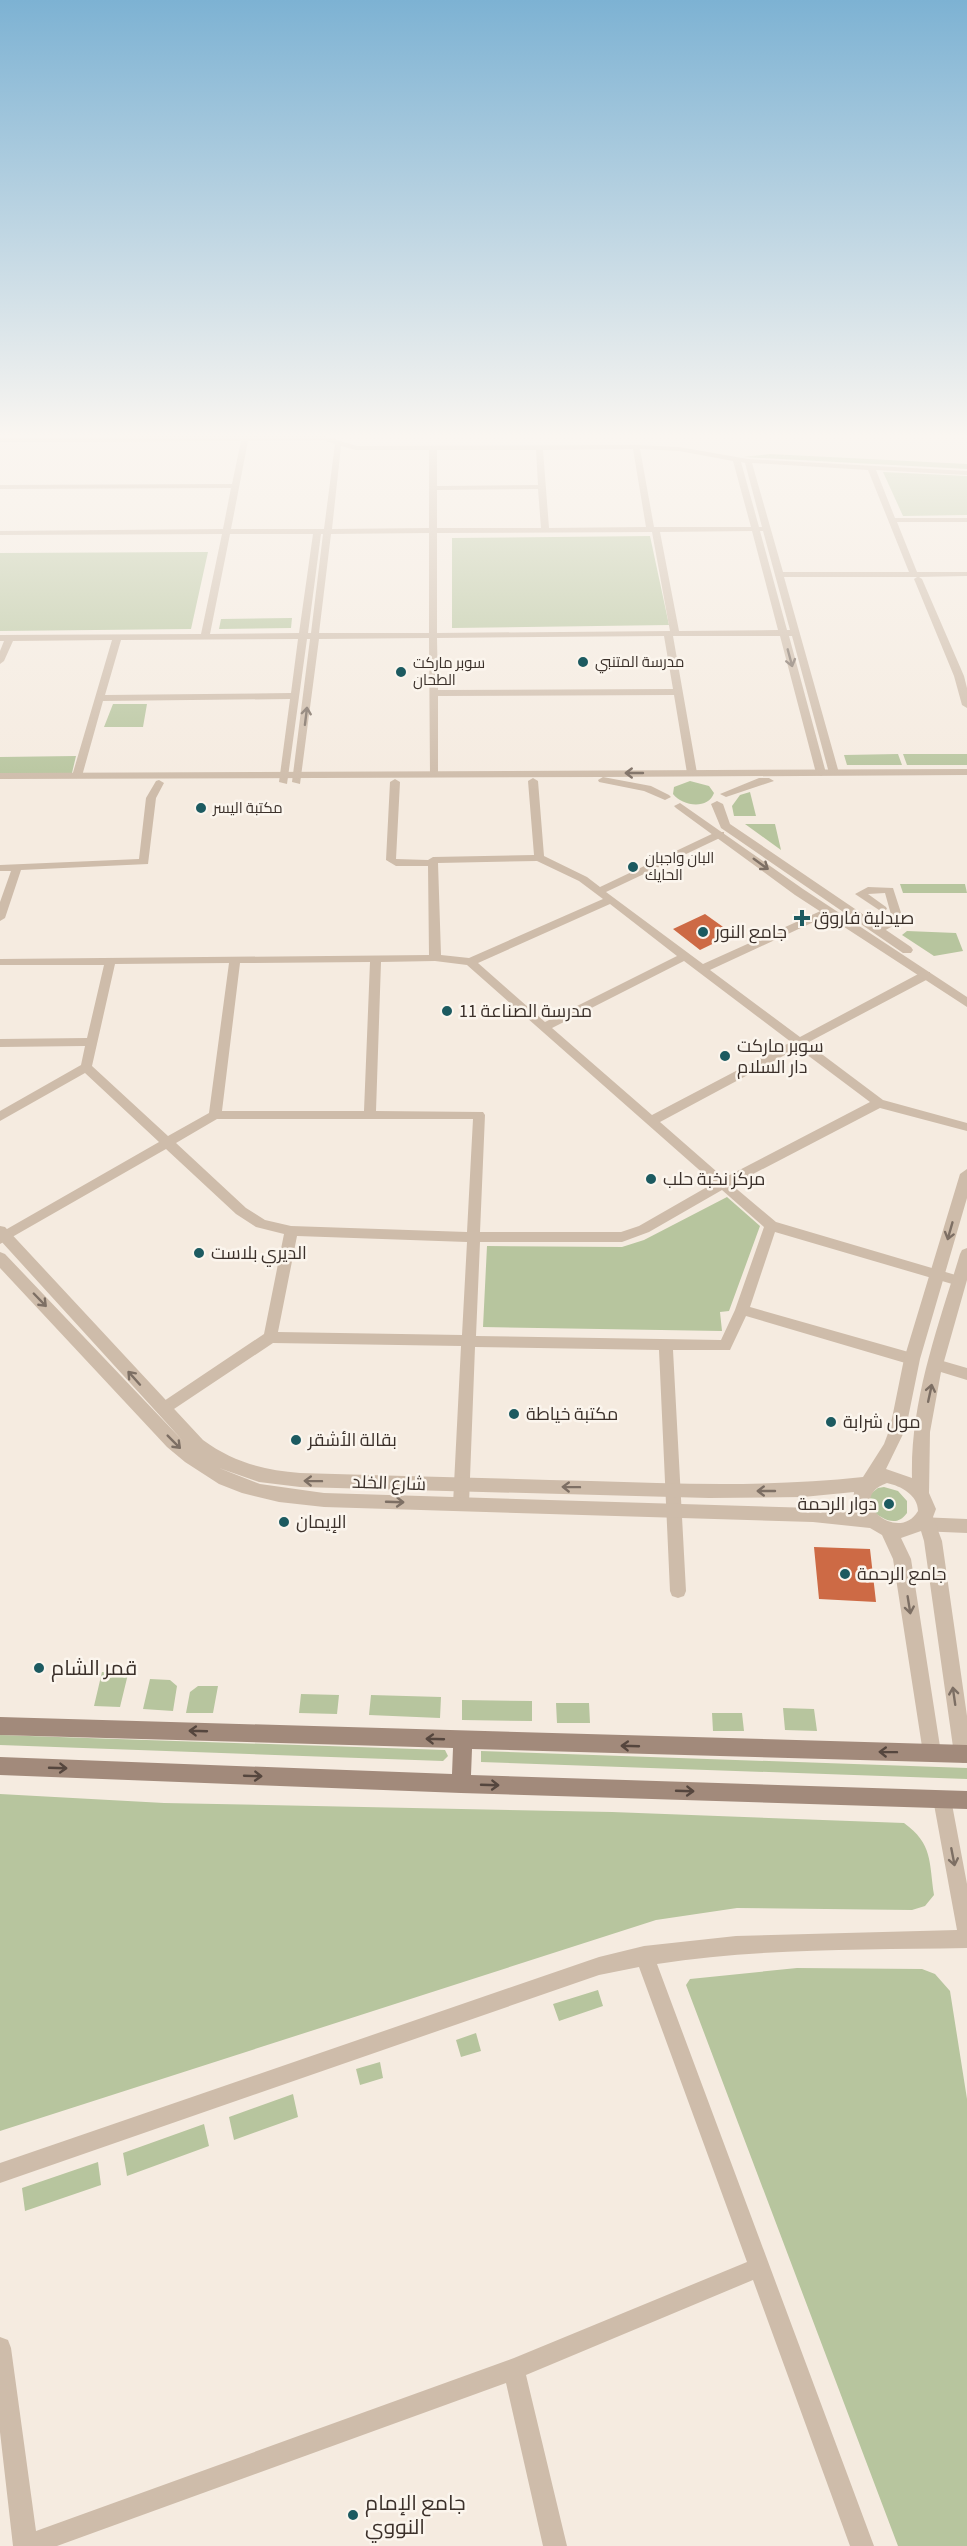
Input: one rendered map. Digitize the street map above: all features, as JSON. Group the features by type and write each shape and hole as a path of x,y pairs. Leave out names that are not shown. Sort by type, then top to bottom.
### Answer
{"main road":[{"path":"0,1726 965,1754"},
{"path":"461,1784 463,1740"},
{"path":"0,1766 967,1800"}],"street":[{"path":"205,637 222,554"},
{"path":"284,778 314,554"},
{"path":"298,778 325,554"},
{"path":"433,554 433,774"},
{"path":"657,554 672,634 678,692 692,773"},
{"path":"762,554 821,773"},
{"path":"774,554 834,773"},
{"path":"906,554 963,676 967,705"},
{"path":"916,577 967,574"},
{"path":"780,578 967,579"},
{"path":"0,638 795,633"},
{"path":"0,661 10,638"},
{"path":"77,776 117,638"},
{"path":"433,693 678,692"},
{"path":"100,698 295,696"},
{"path":"0,776 382,778 433,774 967,772"},
{"path":"665,796 662,791 667,780 692,773 703,774 721,782 726,794"},
{"path":"0,784 159,783 284,778"},
{"path":"382,778 395,782 607,780 647,788 680,806 829,911 847,916 878,930 967,991"},
{"path":"680,806 709,807 726,794 759,781 967,779"},
{"path":"534,781 539,858"},
{"path":"395,782 391,860 396,863 434,863"},
{"path":"0,868 144,862 151,798 159,783"},
{"path":"709,807 725,826 967,1003"},
{"path":"599,891 720,834"},
{"path":"435,958 433,860 539,858 584,879 879,1103 967,1127"},
{"path":"0,918 17,867"},
{"path":"878,930 898,919 889,890 868,890 860,894 882,909"},
{"path":"0,962 435,958 470,962 612,900"},
{"path":"702,969 829,911"},
{"path":"544,1027 685,956"},
{"path":"370,1115 376,959"},
{"path":"215,1115 235,960"},
{"path":"0,1117 86,1067 110,961"},
{"path":"470,962 771,1226 959,1281"},
{"path":"651,1121 926,975"},
{"path":"0,1043 92,1042"},
{"path":"86,1067 241,1211 261,1224 291,1231 473,1237 606,1239 622,1237 644,1229 723,1184 879,1103"},
{"path":"461,1504 462,1485 469,1342 479,1114 215,1115 2,1235 208,1455 247,1473 272,1479 300,1480 462,1485 672,1490 789,1491 828,1489 868,1483 878,1477 896,1477 906,1480 921,1492"},
{"path":"932,1753 902,1559 880,1525 865,1513 861,1503 861,1493 891,1446 898,1428 912,1359 967,1174"},
{"path":"163,1409 270,1337 725,1346 742,1310 771,1226"},
{"path":"270,1337 291,1231"},
{"path":"965,1754 924,1522 925,1500 921,1492 919,1459 921,1433 936,1365 967,1254"},
{"name":"شارع الخلد","path":"0,1258 173,1442 190,1457 234,1485 261,1493 292,1498 831,1516 880,1525"},
{"path":"742,1310 912,1359"},
{"path":"666,1345 678,1591"},
{"path":"936,1365 967,1374"},
{"path":"880,1525 910,1529 924,1522 967,1526"},
{"path":"942,1799 967,1932"},
{"path":"0,2173 599,1966 644,1955 706,1947 967,1939"},
{"path":"644,1955 862,2546"},
{"path":"0,2348 25,2546 514,2369 759,2267"},
{"path":"514,2369 555,2546"}],"green space":[{"path":"0,554 208,554 191,629 0,631"},
{"path":"452,554 654,554 669,625 452,628"},
{"path":"292,618 291,628 219,629 221,619"},
{"path":"113,704 147,704 143,727 104,727"},
{"path":"898,754 902,765 847,765 844,755"},
{"path":"903,754 967,754 967,765 907,765"},
{"path":"76,756 72,773 0,774 0,757"},
{"path":"690,781 709,786 714,793 711,798 701,804 695,804 682,801 673,794 674,787"},
{"path":"750,792 756,816 734,816 732,806 740,795"},
{"path":"745,824 775,824 781,850"},
{"path":"900,884 965,884 967,893 903,893"},
{"path":"907,931 956,933 963,951 934,956 902,935"},
{"path":"727,1197 760,1226 729,1311 720,1312 722,1331 483,1327 487,1246 622,1247 644,1240"},
{"path":"884,1487 898,1491 907,1501 907,1513 903,1518 890,1521 871,1511 869,1495 878,1488"},
{"path":"102,1672 128,1674 120,1707 94,1706"},
{"path":"150,1679 170,1680 177,1686 173,1711 143,1709"},
{"path":"198,1686 218,1686 213,1713 186,1713 190,1692"},
{"path":"301,1694 339,1695 337,1714 299,1713"},
{"path":"371,1695 441,1697 440,1718 369,1715"},
{"path":"462,1700 532,1701 532,1721 462,1720"},
{"path":"556,1703 589,1703 590,1723 557,1723"},
{"path":"783,1708 814,1709 817,1731 785,1730"},
{"path":"712,1713 742,1713 744,1731 713,1731"},
{"path":"0,1735 445,1750 448,1756 443,1761 0,1745"},
{"path":"481,1751 967,1768 967,1779 481,1762"},
{"path":"0,1794 164,1803 612,1812 904,1823 925,1846 930,1863 934,1895 925,1906 912,1910 737,1908 656,1920 0,2131"},
{"path":"797,1968 922,1969 935,1974 950,1991 967,2099 967,2546 898,2546 686,1985 690,1979"},
{"path":"598,1990 603,2006 559,2021 553,2004"},
{"path":"476,2033 481,2051 461,2057 456,2040"},
{"path":"380,2062 383,2078 360,2085 356,2069"},
{"path":"293,2094 298,2117 234,2140 229,2117"},
{"path":"204,2124 209,2146 127,2176 123,2153"},
{"path":"98,2162 101,2185 25,2211 22,2188"}],"building":[{"name":"جامع النور","path":"705,914 733,934 700,950 673,929"},
{"name":"جامع الرحمة","path":"814,1547 870,1549 876,1602 819,1599"}],"place":[{"name":"مدرسة المتنبي","path":"583,662"},
{"name":"سوبر ماركت الطحان","path":"401,672"},
{"name":"مكتبة اليسر","path":"201,808"},
{"name":"البان واجبان الحايك","path":"633,867"},
{"name":"صيدلية فاروق","path":"802,918"},
{"name":"جامع النور","path":"703,932"},
{"name":"مدرسة الصناعة 11","path":"447,1011"},
{"name":"سوبر ماركت دار السلام","path":"725,1056"},
{"name":"مركز نخبة حلب","path":"651,1179"},
{"name":"الديري بلاست","path":"199,1253"},
{"name":"مكتبة خياطة","path":"514,1414"},
{"name":"مول شرابة","path":"831,1422"},
{"name":"بقالة الأشقر","path":"296,1440"},
{"name":"دوار الرحمة","path":"889,1504"},
{"name":"الإيمان","path":"284,1522"},
{"name":"جامع الرحمة","path":"845,1574"},
{"name":"قمر الشام","path":"39,1668"},
{"name":"جامع الإمام النووي","path":"353,2515"}]}
